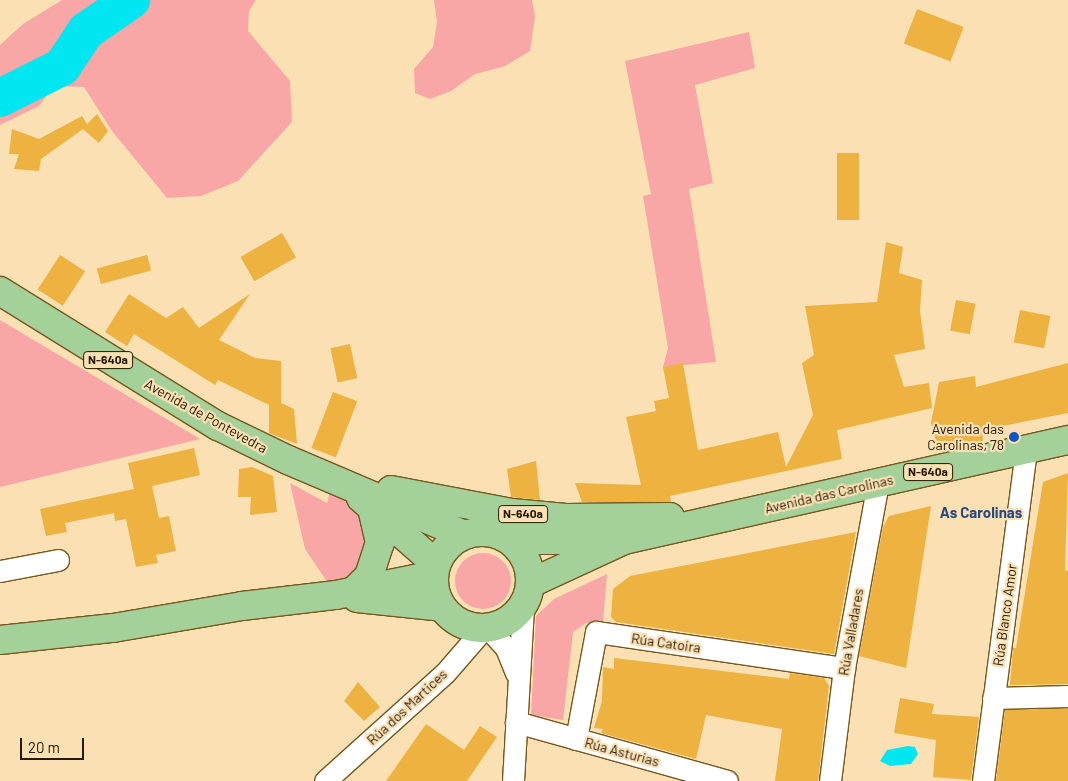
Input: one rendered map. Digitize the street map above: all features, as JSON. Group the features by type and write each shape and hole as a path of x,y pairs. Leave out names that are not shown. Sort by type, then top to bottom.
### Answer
{"main road":[{"name":"Avenida de Pontevedra","path":"0,291 189,410 271,452 341,481"},
{"name":"Avenida das Carolinas","path":"707,521 1068,440"},
{"name":"N-640a","path":"341,481 372,508 435,570"},
{"name":"N-640a","path":"341,481 512,513 566,518 661,516 707,521"},
{"name":"N-640a","path":"341,481 465,535 488,533 510,540 624,540 707,521"},
{"path":"345,593 369,576 380,543 372,508"},
{"path":"465,535 453,542 435,570 435,592 442,607 460,623 486,628"},
{"name":"N-640a","path":"486,628 514,617 527,595 529,567 522,552 510,540"},
{"name":"N-640a","path":"527,595 624,540"},
{"path":"0,640 113,628 242,606 345,593 435,570"},
{"path":"345,593 442,607"}],"street":[{"name":"Rúa Blanco Amor","path":"983,781 1026,450"},
{"name":"Rúa Valladares","path":"830,781 844,668 878,483"},
{"path":"0,570 58,560"},
{"path":"513,781 519,680 527,595"},
{"path":"486,628 506,648 519,680"},
{"name":"Rúa dos Martices","path":"325,781 445,672 486,628"},
{"name":"Rúa Catoira","path":"576,739 596,632 844,668"},
{"path":"993,698 1068,696"},
{"name":"Rúa Asturias","path":"516,722 727,781"}],"shaded area":[{"path":"62,0 256,0 249,11 248,31 290,81 292,122 238,181 201,196 167,198 112,131 84,87 54,86 39,106 0,125 0,45 23,24"},
{"path":"434,0 532,0 535,16 530,51 505,66 475,74 451,91 430,99 415,93 414,69 433,47 437,22"},
{"path":"749,32 755,68 695,85 713,183 689,189 716,362 663,367 668,348 643,196 651,194 625,61"},
{"path":"0,320 200,439 0,487"},
{"path":"334,477 380,543 336,595 305,549 290,483 327,503"},
{"path":"477,553 489,553 499,557 507,565 511,581 507,597 499,605 489,609 477,609 467,605 459,597 455,587 455,575 459,565 467,557"},
{"path":"607,574 603,622 586,623 573,632 563,720 531,715 536,616 554,599"}],"water":[{"path":"908,746 915,747 918,754 911,764 890,766 880,761 887,750"}],"building":[{"path":"917,9 964,27 950,61 904,44"},
{"path":"97,114 108,131 99,143 83,129 41,159 39,171 14,169 19,154 9,154 12,129 39,139 82,116 87,124"},
{"path":"837,153 859,153 859,220 837,220"},
{"path":"282,233 296,257 254,281 240,257"},
{"path":"886,242 903,247 899,273 922,280 920,311 925,349 894,355 904,387 929,383 932,408 837,430 842,459 670,496 671,502 582,502 575,483 641,485 626,417 656,411 654,401 669,398 663,367 683,363 698,450 778,432 786,467 813,415 802,363 814,355 805,306 877,302"},
{"path":"60,255 85,271 63,306 38,289"},
{"path":"147,255 151,270 101,284 97,268"},
{"path":"129,294 166,318 183,307 199,328 250,294 219,340 255,358 281,361 281,403 294,409 297,444 269,433 269,405 218,380 215,385 134,334 127,346 105,332"},
{"path":"956,300 976,304 970,334 950,330"},
{"path":"1020,310 1050,316 1044,348 1014,342"},
{"path":"350,344 357,378 338,382 330,348"},
{"path":"1068,363 1068,413 982,430 983,441 939,451 931,423 939,382 975,376 976,387"},
{"path":"333,392 357,401 336,457 311,448"},
{"path":"194,448 200,475 152,486 159,518 169,516 176,551 156,555 158,563 136,567 126,519 115,521 114,513 65,523 67,532 46,536 40,509 134,489 128,463"},
{"path":"536,461 540,500 511,497 507,469"},
{"path":"252,467 273,476 277,512 250,515 251,497 238,497 239,469"},
{"path":"1068,473 1065,570 1068,571 1068,684 1010,685 1013,648 1016,648 1043,482"},
{"path":"931,506 906,668 859,656 883,527 889,516"},
{"path":"856,532 834,654 616,622 611,617 613,589 630,576"},
{"path":"614,658 789,679 790,673 824,678 829,686 818,781 775,781 782,729 706,715 696,759 601,733 603,729 594,728 602,701 603,667 614,669"},
{"path":"358,682 380,707 364,721 344,701"},
{"path":"900,698 934,704 932,714 979,717 971,780 933,777 936,740 894,733"},
{"path":"1068,708 1068,781 996,781 1005,710"},
{"path":"426,724 464,750 480,726 497,737 467,781 386,781"}],"waterway":[{"path":"0,98 62,67 86,31 131,0"}],"place":[{"name":"Avenida das Carolinas, 78","path":"1014,437"}],"district":[{"name":"As Carolinas","path":"981,513"}]}
